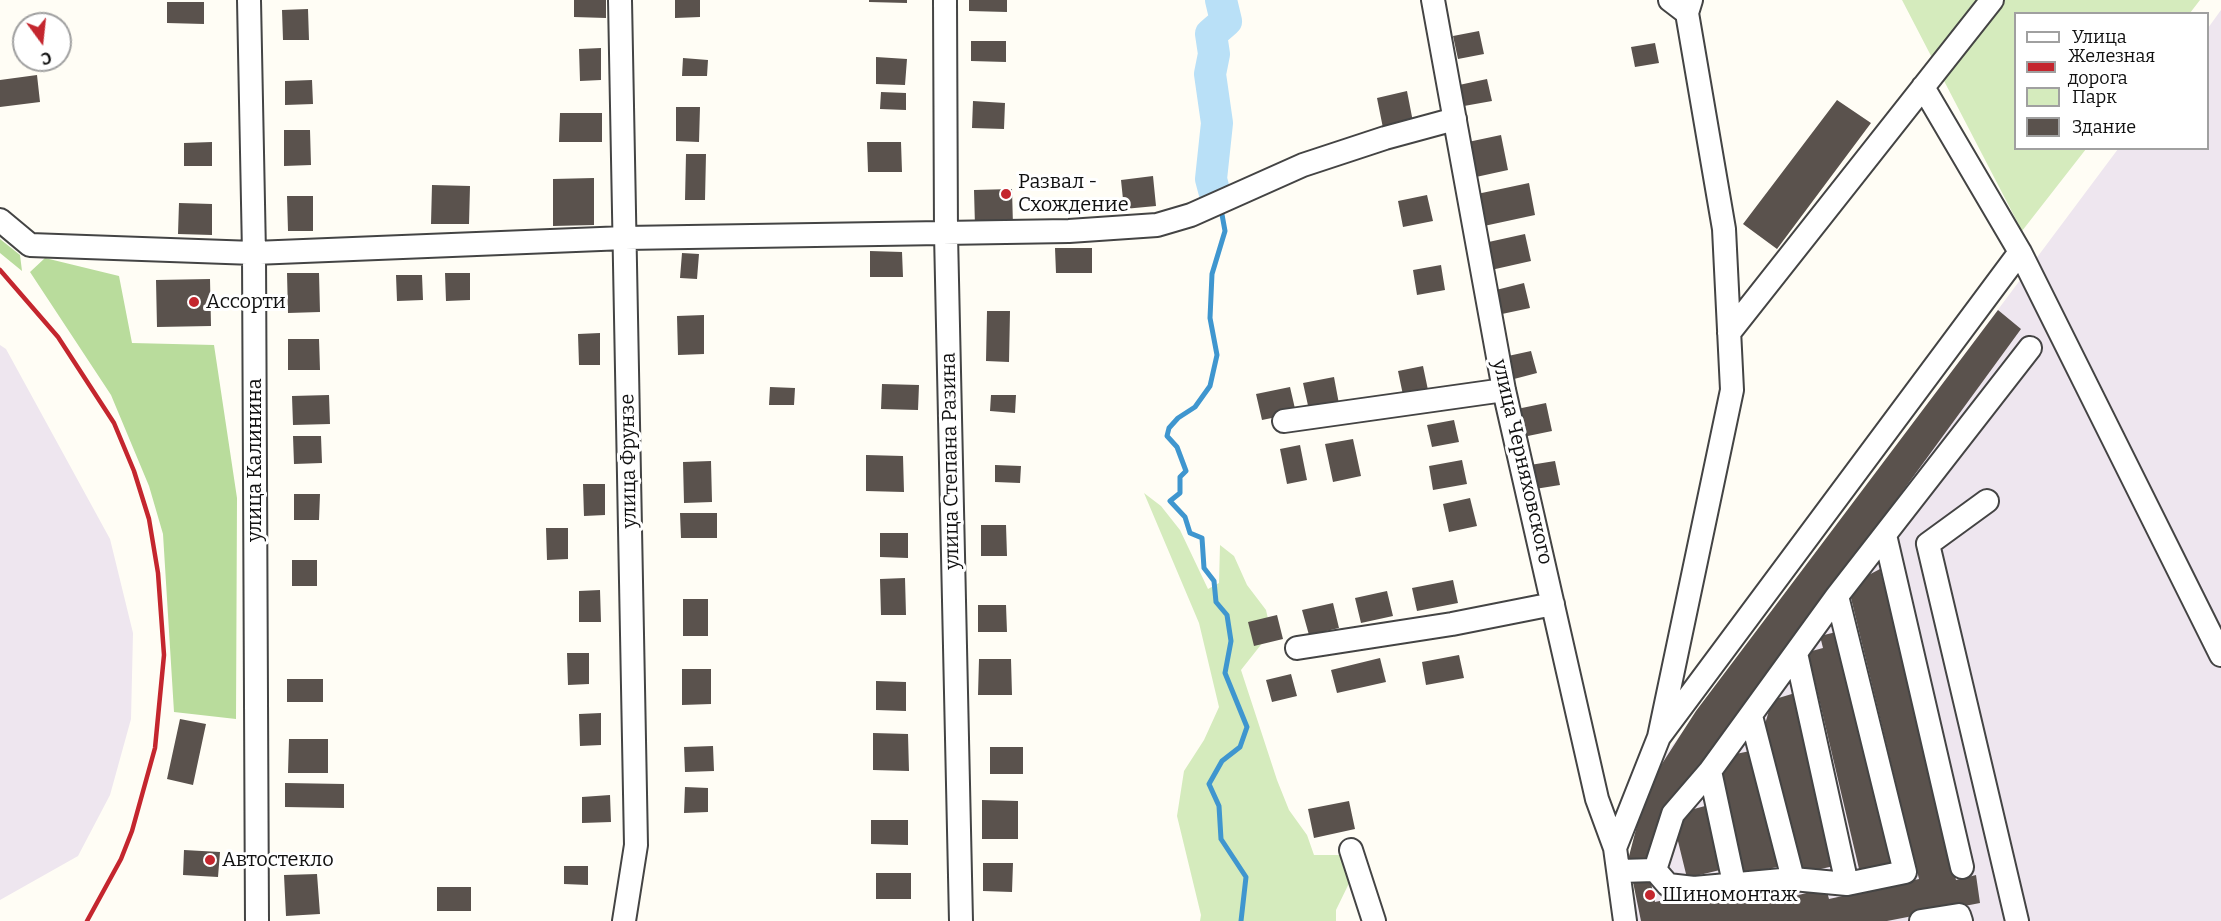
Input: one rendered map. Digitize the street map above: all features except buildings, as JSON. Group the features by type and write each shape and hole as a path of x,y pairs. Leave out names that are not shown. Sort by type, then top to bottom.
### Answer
{"street":[{"name":"улица Калинина","path":"249,0 254,253 257,921"},
{"name":"улица Фрунзе","path":"620,0 636,845 624,921"},
{"name":"улица Степана Разина","path":"945,0 946,234 962,921"},
{"name":"улица Черняховского","path":"1433,0 1504,390 1597,799 1615,848 1620,871 1625,921"},
{"path":"1729,333 1992,0"},
{"path":"1615,848 1659,737 1732,390 1724,228 1683,4"},
{"path":"1923,87 2020,252 2219,643"},
{"path":"0,220 30,245 254,253 625,238 1020,234 1157,225 1191,215 1303,165 1385,138 1455,119"},
{"path":"1659,737 2020,252"},
{"path":"1655,870 1673,814 1710,771 1838,596 2031,348"},
{"path":"1284,421 1504,390"},
{"path":"1987,501 1928,544 2018,921"},
{"path":"1885,535 1962,867"},
{"path":"1655,870 1668,885 1694,888 1793,879 1847,884 1905,872 1838,596"},
{"path":"1297,648 1452,624 1553,604"},
{"path":"1796,653 1847,884"},
{"path":"1751,716 1793,879"},
{"path":"1710,771 1734,883"},
{"path":"1351,850 1374,921"},
{"path":"1620,871 1655,870"},
{"path":"1921,921 1959,915 1961,921"}],"shaded area":[{"path":"2221,10 2221,921 1634,921 1642,786 2117,150 2209,150 2209,27"},
{"path":"0,345 6,349 110,539 133,633 131,719 110,795 78,856 0,900"}],"green space":[{"path":"1902,0 2200,0 2191,12 2014,12 2014,150 2085,150 2022,231"},
{"path":"0,239 20,255 22,271 0,253"},
{"path":"45,258 119,276 132,343 214,345 237,498 236,719 174,712 163,534 149,486 111,395 30,272"},
{"path":"1144,493 1161,506 1180,530 1208,589 1219,583 1220,545 1234,556 1247,585 1266,610 1271,632 1241,670 1277,780 1289,810 1307,835 1314,855 1355,855 1355,871 1336,910 1336,921 1200,921 1201,915 1177,816 1184,771 1204,740 1219,707 1199,623"}],"waterway":[{"path":"1215,194 1211,179 1217,123 1210,74 1214,54 1211,34 1226,21 1221,0"},
{"path":"1221,209 1225,231 1212,274 1210,318 1217,355 1210,386 1195,407 1178,418 1169,428 1167,436 1177,447 1186,471 1180,477 1180,493 1170,501 1185,517 1190,533 1202,538 1204,568 1214,581 1216,602 1227,615 1231,641 1225,673 1247,727 1240,747 1222,761 1209,784 1219,806 1221,839 1246,877 1241,921"}],"railway":[{"path":"0,270 58,337 114,423 134,471 149,519 158,573 164,655 155,748 132,831 121,859 87,921"}],"place":[{"name":"Развал - Схождение","path":"1006,194"},
{"name":"Ассорти","path":"194,302"},
{"name":"Автостекло","path":"210,860"},
{"name":"Шиномонтаж","path":"1650,895"}]}
